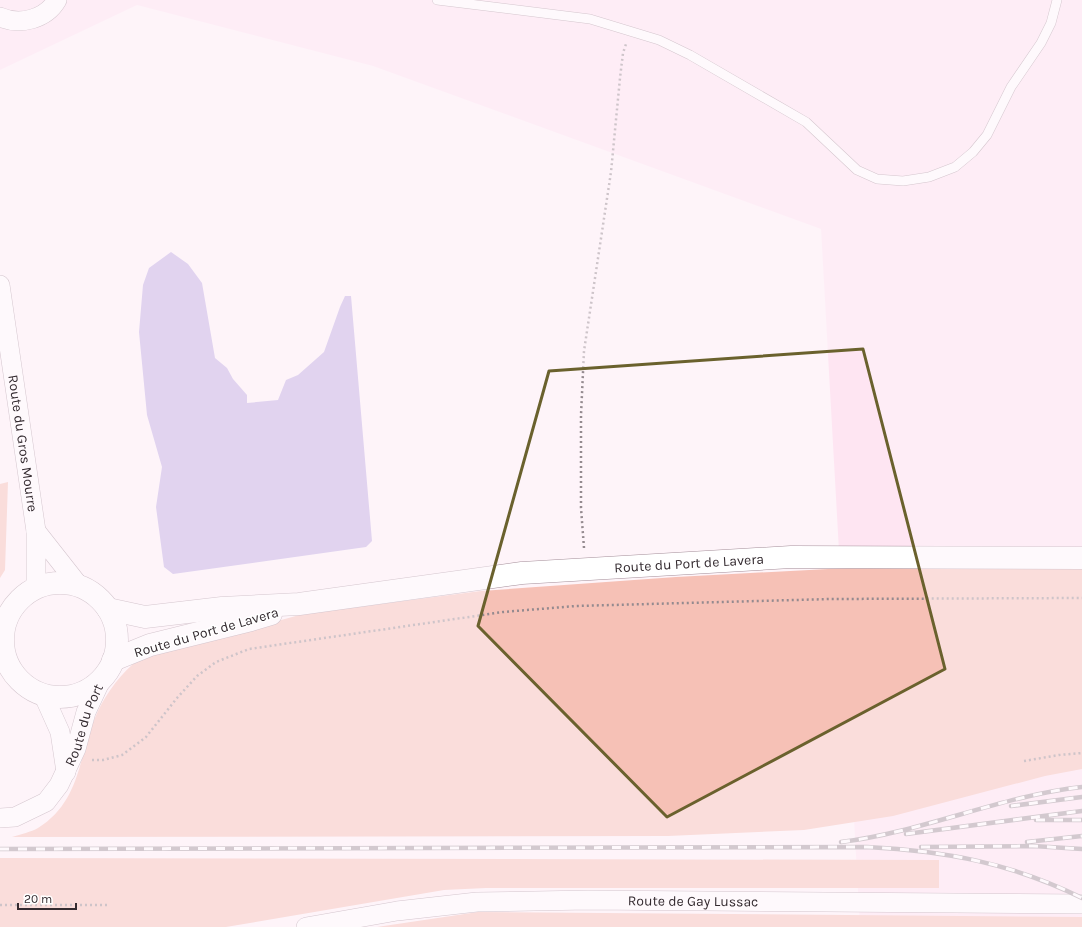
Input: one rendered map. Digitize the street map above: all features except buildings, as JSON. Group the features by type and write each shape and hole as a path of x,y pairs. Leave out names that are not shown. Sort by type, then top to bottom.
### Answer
{"street":[{"path":"5,22 30,20 44,14 58,2"},
{"name":"Route du Gros Mourre","path":"0,285 36,531 36,588"},
{"name":"Route du Gros Mourre","path":"36,531 80,587"},
{"name":"Route du Port de Lavera","path":"108,609 145,617 222,608 299,604 522,573 791,557 1082,558"},
{"path":"65,583 80,587 96,596 108,609 115,625 117,643 114,660 109,670 90,689 75,695 59,697 43,694 7,675 3,638 3,622 14,606 24,596 36,588 50,584 65,583"},
{"name":"Route du Port de Lavera","path":"114,660 150,645 251,620 299,604"},
{"name":"Route du Port","path":"0,818 15,816 46,802 59,785 69,764 86,712 102,678"},
{"name":"Route du Port","path":"43,694 60,732 69,764"},
{"name":"Route de Gay Lussac","path":"306,927 397,911 477,902 588,900 1082,904"}],"lane":[{"path":"437,0 590,19 659,40 690,55 806,122 857,170 877,179 903,181 929,177 954,168 973,152 987,134 1012,87 1041,43 1051,23 1057,0"}],"path":[{"path":"585,569 581,508 581,431 584,351 611,172 623,53 630,30"},
{"path":"69,764 92,760 103,760 122,755 146,737 177,698 197,676 216,662 249,649 503,612 576,606 831,599 1082,598"},
{"path":"1024,761 1059,755 1082,754"},
{"path":"0,905 107,905"}],"highlighted area":[{"path":"863,349 945,669 667,817 478,626 549,371"}],"shaded area":[{"path":"0,0 1082,0 1082,925 860,927 821,229 373,66 137,5 0,70"},
{"path":"171,252 188,264 202,283 215,358 227,368 233,379 247,395 247,403 278,400 286,380 298,375 324,352 345,296 351,296 372,541 366,547 173,574 164,567 156,507 162,467 147,415 139,332 143,285 149,268"},
{"path":"8,482 5,570 0,578 0,484"},
{"path":"847,568 1082,568 1082,769 1045,776 893,816 804,830 668,836 12,837 38,828 53,817 64,804 77,774 98,711 110,690 121,676 139,659 303,614 481,591 676,577"},
{"path":"0,858 939,860 939,888 486,888 444,890 226,927 0,927"},
{"path":"478,912 1082,917 1082,927 377,927"}],"railway":[{"path":"841,842 872,837 932,823 1021,798 1082,787"},
{"path":"1011,806 1082,797"},
{"path":"906,834 1082,811"},
{"path":"1036,820 1082,820"},
{"path":"1027,842 1082,836"},
{"path":"921,847 1033,846 1082,849"},
{"path":"0,849 867,847 924,852 978,861 1030,876 1082,898"}]}
